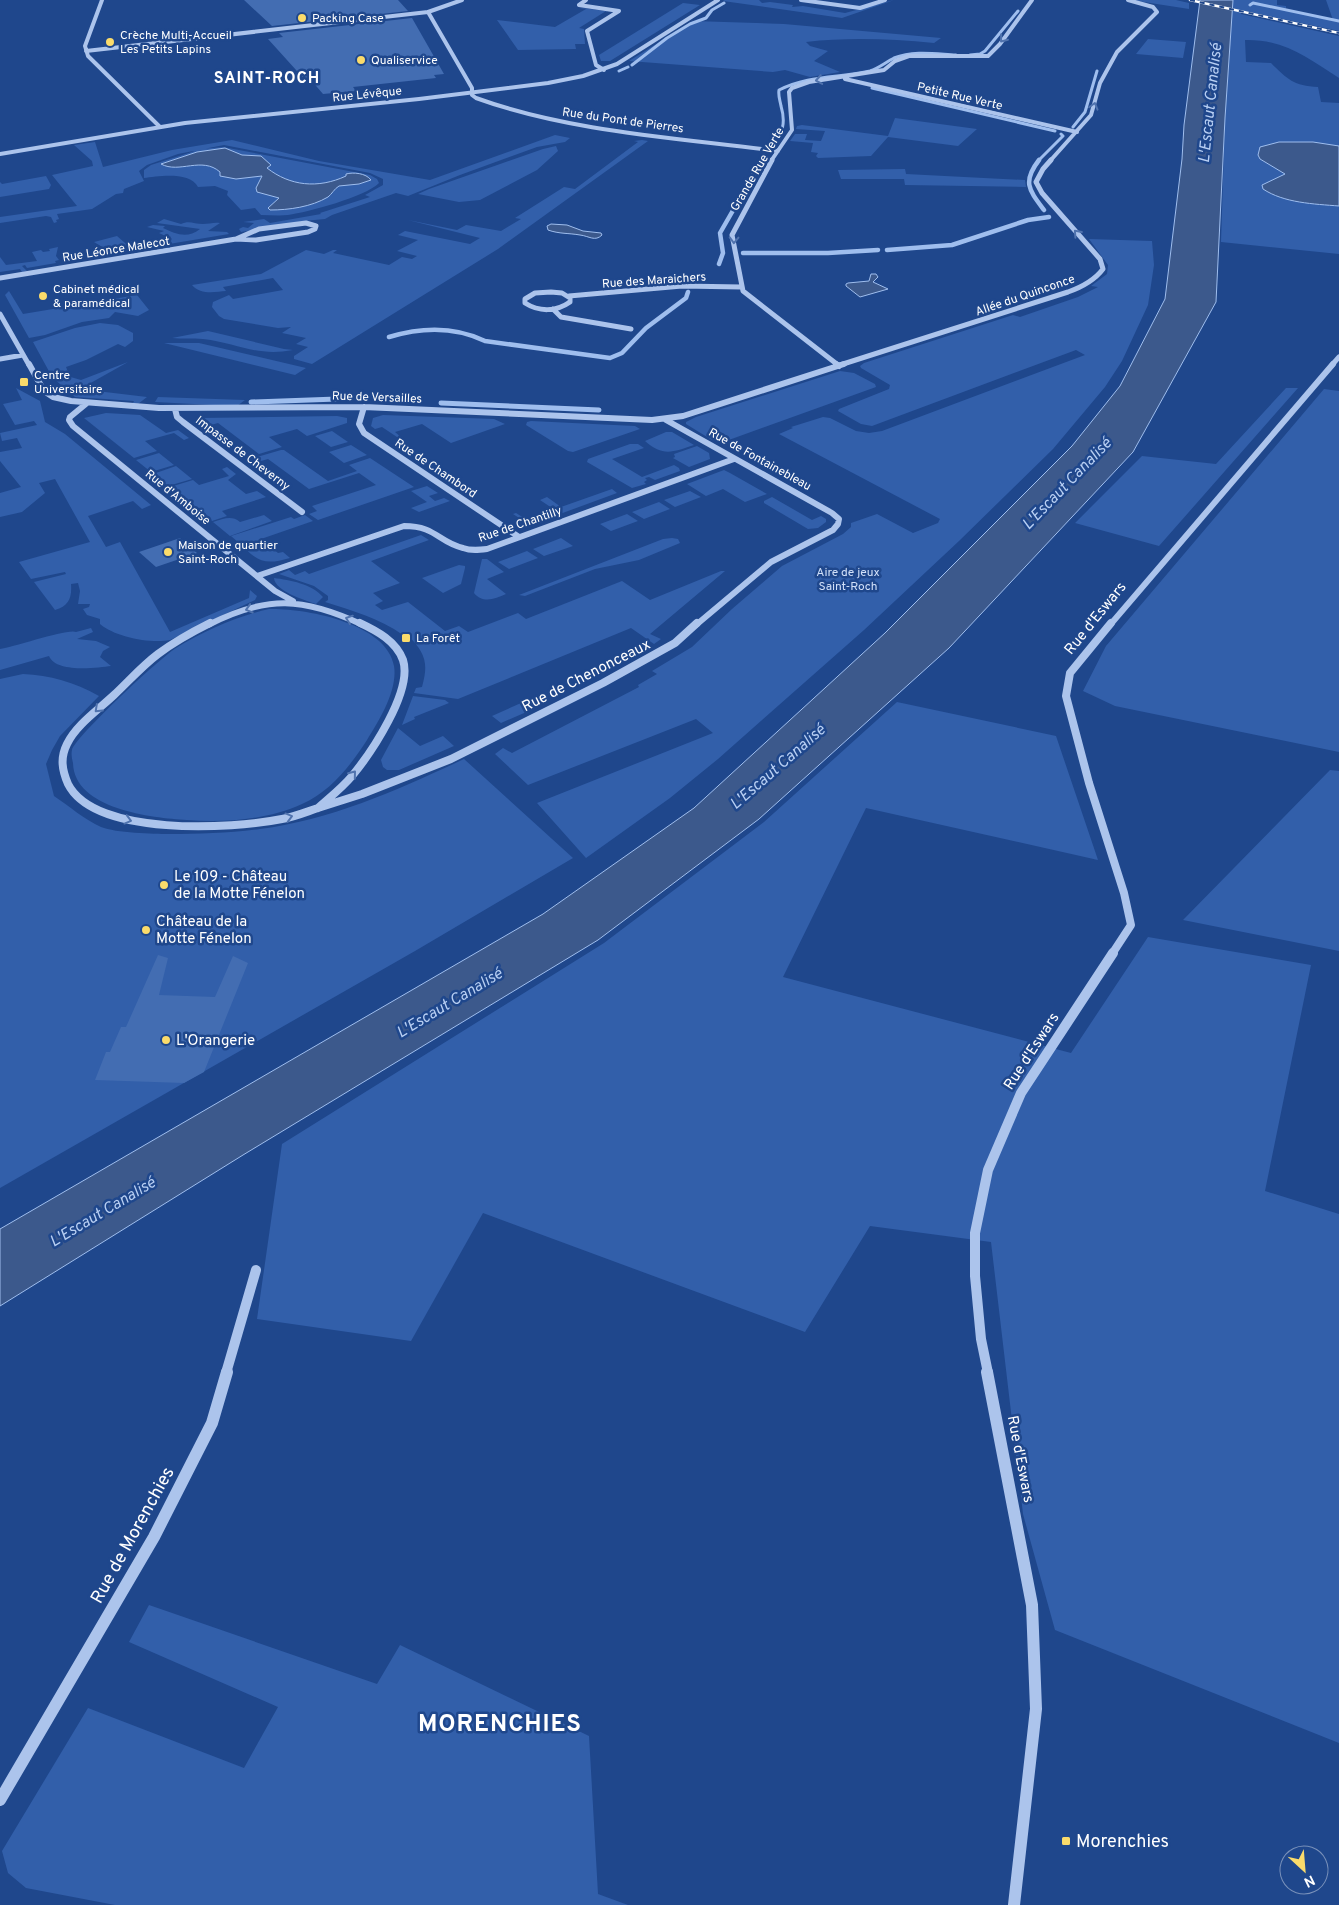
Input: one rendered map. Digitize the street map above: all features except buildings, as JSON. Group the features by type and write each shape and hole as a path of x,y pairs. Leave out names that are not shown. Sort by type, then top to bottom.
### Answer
{"street":[{"path":"102,0 86,42 86,51 94,64 160,127"},
{"path":"86,51 428,12 462,0"},
{"path":"586,0 579,5 619,11 587,31 596,65 604,70"},
{"name":"Rue Lévêque","path":"0,154 160,127 554,82 604,70 646,46 718,0"},
{"path":"801,0 860,8 885,0"},
{"name":"Grande Rue Verte","path":"741,287 732,235 778,151 792,130 793,119 788,96 790,90 809,82 884,70 895,61 909,56 988,56 1000,44 1032,0"},
{"name":"Allée du Quinconce","path":"666,420 1062,294 1089,283 1101,272 1103,266 1100,259 1042,193 1036,182 1043,169 1091,116 1100,83 1117,52 1157,12 1156,8 1149,5 1128,0"},
{"path":"428,12 473,92"},
{"name":"Petite Rue Verte","path":"840,78 1077,132"},
{"name":"Rue du Pont de Pierres","path":"473,92 472,95 476,98 512,111 571,124 778,151"},
{"name":"Rue Léonce Malecot","path":"0,278 236,239 256,240 299,234 312,231 316,226 306,223 256,230 242,234 236,239"},
{"name":"Rue des Maraichers","path":"631,329 561,316 553,309 531,307 525,303 525,299 535,293 546,292 562,293 569,296 682,286 741,287"},
{"path":"741,287 754,300 839,366"},
{"path":"553,309 568,304 571,300 569,296"},
{"path":"0,314 41,387 48,394 87,403"},
{"path":"0,359 23,355"},
{"name":"Rue d'Eswars","path":"1014,1905 1036,1709 1032,1604 981,1339 975,1276 975,1233 988,1170 1021,1093 1131,925 1124,893 1089,783 1066,696 1070,673 1162,562 1339,357"},
{"name":"Rue de Versailles","path":"87,403 174,409 364,407 666,420"},
{"name":"Rue d'Amboise","path":"87,403 70,417 69,420 73,426 257,576 283,596 297,603"},
{"name":"Rue de Chambord","path":"364,407 359,424 364,433 519,538"},
{"name":"Impasse de Cheverny","path":"174,409 177,416 183,422 302,512"},
{"name":"Rue de Fontainebleau","path":"666,420 832,513 839,522"},
{"name":"Rue de Chantilly","path":"257,576 404,526 413,525 429,528 458,548 472,550 487,549 734,459"},
{"name":"Rue de Chenonceaux","path":"297,603 274,602 251,608 202,628 169,646 157,655 81,725 67,743 60,759 65,777 78,797 97,809 132,821 173,826 236,826 283,819 405,778 451,759 650,658 684,636 720,603 771,562 833,530 839,522"},
{"path":"297,603 352,620 373,629 400,653 404,667 404,675 398,695 381,734 351,777 318,808"},
{"name":"Rue de Morenchies","path":"0,1800 154,1537 212,1423 256,1270"}],"green space":[{"path":"759,0 762,3 770,2 793,5 792,7 803,6 845,13 894,0 842,18 723,1"},
{"path":"1131,0 1176,0 1189,3 1189,9"},
{"path":"1233,0 1277,0 1277,5 1286,6 1286,10 1333,20 1326,0 1339,0 1339,31 1240,10 1241,14 1339,36 1339,78 1306,57 1284,46 1245,40 1246,62 1271,63 1292,81 1318,87 1321,102 1339,103 1339,254 1221,242 1225,118"},
{"path":"683,3 700,5 610,61 601,61 599,55"},
{"path":"580,8 606,11 579,28 584,29 585,44 575,44 576,49 518,50 497,20 555,27 586,9"},
{"path":"693,21 784,24 941,38 934,43 870,39 806,42 810,46 828,51 814,61 840,72 810,77 785,70 773,72 629,61"},
{"path":"1148,39 1186,42 1183,58 1136,54"},
{"path":"895,118 977,129 958,146 888,137 871,156 818,158 816,156 818,153 811,152 813,143 790,141 795,134 807,134 805,140 821,141 825,131 796,129 797,126 802,125 888,136"},
{"path":"555,135 570,138 565,142 537,147 408,196 396,193 325,219 241,232 239,229 243,227 248,228 254,223 243,222 264,219 270,223 321,214 370,197 365,195 383,185 383,179 370,173 224,145 178,154 147,165 139,171 144,181 124,189 123,193 116,194 92,209 57,214 59,219 56,220 57,222 54,223 51,217 46,216 0,223 0,217 77,206 52,175 93,166 92,161 74,145 95,142 103,167 172,150 232,140 319,161 430,180"},
{"path":"634,141 648,141 498,249 312,364 294,359 294,356 308,347 296,344 306,338 282,333 291,327 278,328 224,319 212,307 213,302 229,295 233,299 283,290 273,278 223,287 226,291 217,292 203,292 192,285 261,274 306,250 324,254 337,250 333,253 389,265 402,257 412,259 417,256 397,251 418,240 398,235 405,231 470,244 480,238 408,220 457,230 466,225 501,231 521,219 515,218 564,187 575,189 638,142"},
{"path":"556,146 558,151 537,170 480,200 459,202 418,194 543,149"},
{"path":"223,147 370,175 377,179 379,183 362,193 322,207 288,215 261,215 255,208 241,210 227,195 228,191 215,186 198,187 188,179 173,176 144,178 144,170 151,165 201,149"},
{"path":"905,169 906,174 1025,180 1026,187 905,185 904,179 841,179 838,170"},
{"path":"46,176 51,185 49,189 0,197 0,182 2,184"},
{"path":"164,219 181,224 189,222 203,224 220,223 208,231 227,232 229,234 109,254 104,248 94,242 117,236 125,243 133,241 148,247 172,239 159,233 164,231 147,227 153,225 165,226 163,228 186,235 200,229 157,223"},
{"name":"Aire de jeux Saint-Roch","path":"1089,239 1152,241 1154,265 1148,305 1122,361 1105,387 1053,449 864,630 718,759 670,798 586,858 537,803 713,733 696,719 528,785 495,754 503,748 512,753 639,687 638,685 657,674 652,671 692,647 782,566 843,534 851,527 851,523 877,514 913,533 938,523 940,519 779,434 793,428 791,427 823,417 830,418 856,431 869,433 882,431 1085,355 1076,350 872,426 861,424 838,411 889,389 890,385 861,368 860,366 864,363 1013,315 1020,317 1078,297 1098,287 1091,286 1107,274 1108,265"},
{"path":"58,247 56,256 59,260 55,261 56,263 27,268 25,265 22,266 27,271 22,272 20,269 0,272 0,257 6,265 37,261 32,252 50,251 49,249"},
{"path":"9,291 23,314 137,295 149,310 138,316 115,312 109,318 82,322 45,335 29,338 5,295"},
{"path":"100,323 118,325 133,333 133,341 125,347 118,344 86,360 66,367 68,372 51,375 33,342 75,328"},
{"path":"208,331 293,350 280,352 257,351 203,339 172,338"},
{"path":"164,343 199,343 306,368 295,375"},
{"path":"128,362 80,389 147,397 138,404 133,403 134,401 75,397 53,378 67,376 81,380"},
{"path":"840,371 854,373 875,384 876,387 726,441 712,440 686,424 686,422 696,417"},
{"path":"16,388 40,401 45,422 65,434 151,505 142,509 133,501 88,516 106,547 120,542 170,632 249,598 250,590 257,596 255,600 170,640 162,641 124,636 107,629 100,624 100,619 87,615 83,609 89,607 90,604 78,604 80,591 78,583 71,584 69,601 64,606 55,610 34,582 66,574 65,572 31,579 19,562 90,542 55,479 39,483 45,493 22,512 0,517 0,493 21,487 0,461 0,452 22,448 17,438 2,441 0,433 37,425 34,421 15,425 3,404 22,400"},
{"path":"1286,388 1298,388 1159,546 1075,523 1142,456 1216,464"},
{"path":"1324,389 1339,391 1339,752 1115,706 1083,691 1106,646"},
{"path":"158,397 245,400 237,406 232,406 155,402"},
{"path":"106,413 140,415 166,433 178,430 189,438 184,440 174,433 145,441 157,451 134,458 84,418"},
{"path":"383,415 494,419 505,424 451,443 422,424 395,432 402,438 400,439 382,427 375,429 371,426 373,418"},
{"path":"337,416 347,418 347,423 307,436 297,429 269,437 282,447 259,454 218,423 204,427 196,421 200,418"},
{"path":"527,422 635,426 640,429 573,452 568,451 526,425"},
{"path":"332,431 348,442 331,447 315,436"},
{"path":"666,432 672,432 694,445 668,452 657,449 645,441"},
{"path":"630,444 638,444 644,448 612,459 642,477 674,465 680,471 655,480 649,477 645,478 647,480 644,482 646,484 632,488 587,462 588,459"},
{"path":"351,445 367,455 344,463 329,452"},
{"path":"697,446 709,453 710,459 689,467 673,458 675,457 674,454"},
{"path":"284,450 328,481 357,471 349,465 370,458 414,487 318,520 309,514 317,511 312,506 376,485 359,473 309,489 268,459 254,463 252,461 257,457"},
{"path":"159,453 174,465 151,472 136,460"},
{"path":"176,466 192,479 168,486 153,474"},
{"path":"227,467 236,474 228,480 246,494 257,491 266,497 222,511 227,516 212,521 170,487 193,480 199,485 229,476 222,469"},
{"path":"724,470 767,494 745,502 723,489 706,496 687,484"},
{"path":"427,486 438,493 429,496 435,501 444,498 450,501 419,512 411,508 427,502 411,491"},
{"path":"612,489 617,493 530,525 513,514 516,513 527,520 555,510 540,500 547,497 561,507"},
{"path":"690,491 701,497 675,507 664,500"},
{"path":"772,497 812,520 821,516 826,519 826,522 818,528 808,529 764,503 764,501"},
{"path":"659,502 670,509 644,519 632,512"},
{"path":"627,514 638,521 611,531 600,524"},
{"path":"264,515 272,521 230,536 213,522 230,518 240,522"},
{"path":"305,515 313,521 261,539 278,553 283,552 290,558 270,562 263,561 231,536 291,517 294,519"},
{"path":"421,535 429,540 371,561 400,583 373,593 383,601 375,605 382,610 408,602 445,631 459,626 468,632 518,613 526,619 622,581 650,600 725,571 650,634 661,639 654,644 631,628 458,699 414,693 416,688 422,687 425,664 422,653 407,634 403,635 375,619 325,602 328,600 328,596 314,586 279,574 289,570 295,575 305,571 309,574"},
{"path":"561,538 573,546 544,556 533,549"},
{"path":"663,539 678,539 680,543 639,560 595,569 525,596 519,595"},
{"path":"527,551 538,558 509,569 498,562"},
{"path":"482,559 487,559 504,572 487,579 506,594 493,599 485,599 474,593"},
{"path":"459,565 465,566 461,584 443,593 422,578"},
{"path":"274,578 294,581 307,586 323,597 316,604 285,591 279,587"},
{"path":"269,609 303,611 323,615 361,629 377,639 388,651 394,666 393,685 382,715 354,759 331,785 312,799 274,814 245,819 201,821 155,817 136,813 100,801 86,791 77,779 72,750 102,714 167,654 176,648 221,625"},
{"path":"91,628 93,632 77,639 96,641 110,647 103,651 100,657 111,666 68,667 53,661 49,656 0,670 0,649 53,635"},
{"path":"23,674 62,680 99,696 60,736 46,764 54,796 83,817 101,827 135,833 181,834 215,833 287,825 365,802 464,759 573,858 415,951 0,1188 0,679"},
{"path":"413,696 445,700 449,703 414,717 415,719 402,725"},
{"path":"897,702 1056,736 1098,860 866,808 783,977 1071,1053 1148,937 1311,965 1265,1191 1339,1214 1339,1743 1055,1630 1023,1514 991,1242 870,1226 805,1332 483,1213 411,1341 257,1319 282,1144 604,943 764,822"},
{"path":"521,703 531,710 501,723 492,716"},
{"path":"398,728 420,746 443,736 454,746 399,770 387,770 383,767 381,760"},
{"path":"1330,770 1339,771 1339,951 1183,920"},
{"path":"149,1605 377,1684 400,1645 589,1736 598,1894 628,1905 115,1905 26,1888 8,1873 2,1851 88,1708 244,1768 278,1707 129,1642"}],"water":[{"name":"L'Escaut Canalisé","path":"1200,0 1233,0 1216,302 1133,452 949,648 759,819 598,940 243,1155 0,1306 0,1229 543,914 694,808 885,633 1072,446 1120,386 1165,299"},
{"path":"1279,142 1313,142 1339,146 1339,206 1290,200 1271,194 1263,189 1262,185 1285,174 1260,159 1258,155 1260,147"},
{"path":"225,148 242,155 261,156 271,165 267,168 285,179 295,182 305,184 325,183 352,173 363,174 371,180 359,184 339,186 328,197 307,206 270,210 268,208 279,198 257,192 256,188 262,176 236,179 220,176 220,172 206,165 168,167 161,164 197,152"},
{"path":"551,224 567,225 583,231 601,233 602,235 594,238 556,232 548,230 547,226"},
{"path":"871,274 876,274 878,277 873,282 888,289 860,297 846,286 848,283 869,281"}],"waterway":[{"path":"632,65 667,38 690,24 706,18 712,10 724,3"},
{"path":"1250,5 1253,3 1339,21"},
{"path":"970,55 980,54 985,51 1018,11"},
{"path":"772,146 781,132 783,122 779,90 812,79 870,71 894,58 909,54 956,55"},
{"path":"619,71 628,67"},
{"path":"1073,127 1085,112 1097,71"},
{"path":"872,88 1055,131"},
{"path":"1039,160 1063,136 1061,134"},
{"path":"762,161 764,155"},
{"path":"719,264 723,253 720,233 762,160"},
{"path":"1039,160 1030,174 1029,180 1031,191 1044,210"},
{"path":"887,250 952,245 1028,220 1049,217"},
{"path":"743,253 828,253 878,250"},
{"path":"389,337 414,331 450,331 473,336 485,341 610,358 622,353 646,328 686,298 688,292"},
{"path":"251,402 337,399"},
{"path":"441,403 599,410"}],"railway":[{"path":"1190,0 1339,33"}],"place":[{"name":"Packing Case","path":"302,18"},
{"name":"Crèche Multi-Accueil Les Petits Lapins","path":"110,42"},
{"name":"Qualiservice","path":"361,60"},
{"name":"Cabinet médical & paramédical","path":"43,296"},
{"name":"Centre Universitaire","path":"24,382"},
{"name":"Maison de quartier Saint-Roch","path":"168,552"},
{"name":"La Forêt","path":"406,638"},
{"name":"Le 109 - Château de la Motte Fénelon","path":"164,885"},
{"name":"Château de la Motte Fénelon","path":"146,930"},
{"name":"L'Orangerie","path":"166,1040"},
{"name":"Morenchies","path":"1066,1841"}],"district":[{"name":"SAINT-ROCH","path":"267,77"},
{"name":"MORENCHIES","path":"500,1723"}]}
